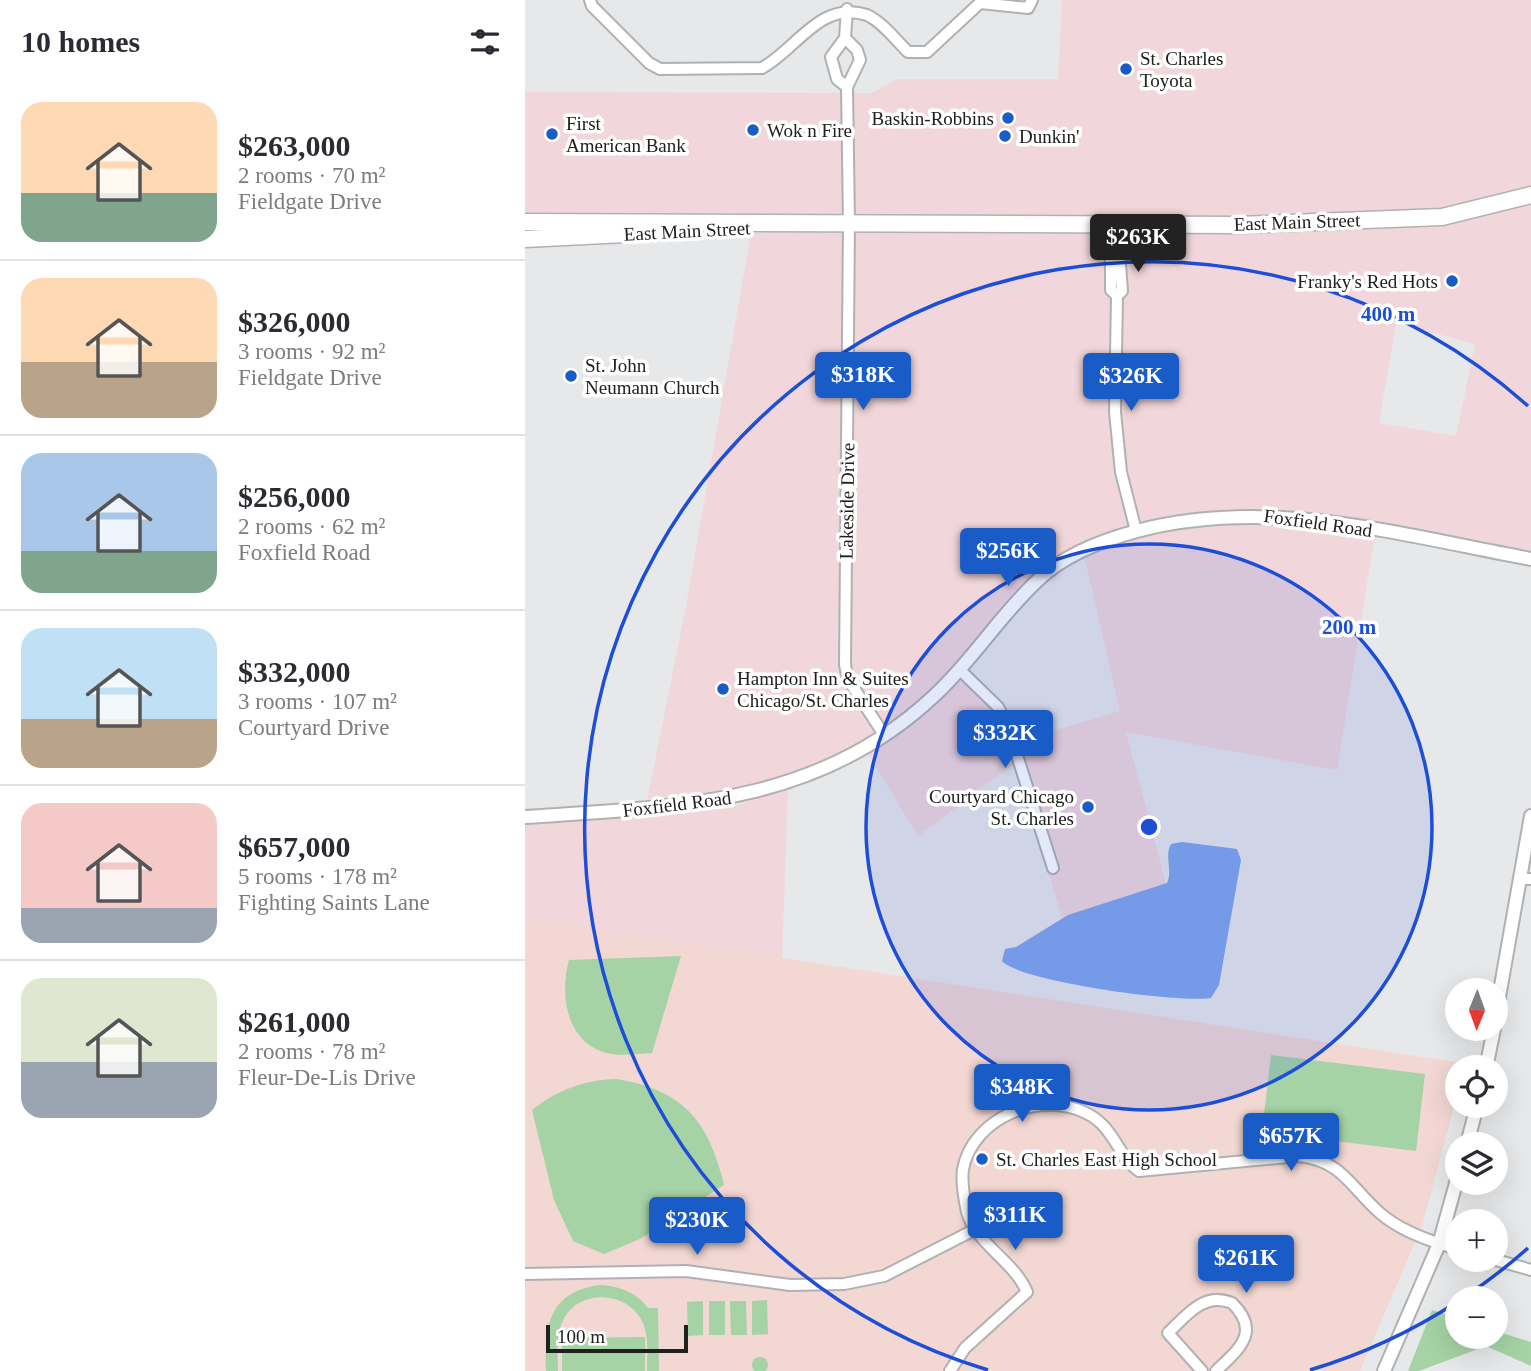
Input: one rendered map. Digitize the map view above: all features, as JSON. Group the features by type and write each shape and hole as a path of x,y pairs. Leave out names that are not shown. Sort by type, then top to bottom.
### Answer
{"main road":[{"name":"East Main Street","path":"525,222 1237,225 1441,217 1531,195"},
{"name":"East Main Street","path":"525,239 849,224"}],"street":[{"path":"590,0 592,6 649,63 660,69 762,68 822,15 847,9 869,16 908,52 927,52 981,2 1017,9 1028,8 1032,0"},
{"name":"Lakeside Drive","path":"847,9 845,38 831,57 838,79 847,87"},
{"name":"Lakeside Drive","path":"845,38 857,50 860,60 847,87 849,224 845,665 848,679 884,735"},
{"path":"1117,224 1117,249 1111,257 1111,290 1117,296 1115,412 1121,472 1136,531"},
{"name":"Foxfield Road","path":"525,817 694,805 745,796 820,770 884,735 934,697 1040,578 1084,550 1136,531 1222,515 1288,516 1531,559"},
{"path":"960,670 998,707 1007,724 1053,868"},
{"path":"1504,978 1525,879 1531,816"},
{"path":"950,1371 965,1348 1027,1292 974,1230 963,1191 963,1168 984,1134 999,1119 1017,1109 1062,1105 1087,1113 1108,1128 1131,1165 1150,1172 1299,1156 1318,1158 1349,1179 1380,1214 1445,1246"},
{"path":"1384,1371 1439,1244 1453,1195"},
{"path":"525,1274 686,1272 820,1286 870,1282 974,1230"},
{"path":"1508,1263 1531,1270"},
{"path":"1202,1371 1168,1333 1204,1301 1223,1300 1231,1303 1246,1324 1244,1343 1216,1371"}],"shaded area":[{"path":"1062,0 1531,0 1531,190 1439,212 1202,219 525,216 525,92 872,93 897,79 1058,79"},
{"path":"1531,200 1531,555 1306,512 1225,510 1139,527 1126,473 1121,416 1120,229 1345,224","holes":["1396,323 1475,344 1456,436 1379,423"]},
{"path":"853,228 1112,228 1111,442 1128,528 1067,553 1032,577 931,695 879,734 819,767 762,787 646,806 686,606 751,233"},
{"path":"1258,518 1375,534 1337,770 1126,732 1169,895 1064,925 1016,762 918,836 867,752 965,669 1003,707 1019,741 1120,711 1084,555 1134,536 1181,526"},
{"path":"788,789 782,958 525,918 525,824 652,815 738,805"},
{"name":"St. Charles East High School","path":"525,918 1445,1061 1445,1118 1451,1118 1445,1132 1422,1226 1360,1371 525,1371"}],"green space":[{"path":"681,956 652,1053 609,1054 590,1046 580,1037 568,1014 566,1000 569,960"},
{"path":"1271,1055 1425,1074 1416,1151 1262,1132"},
{"path":"616,1079 659,1091 689,1112 710,1143 724,1185 640,1239 604,1254 573,1241 554,1200 532,1110 571,1087"},
{"path":"599,1285 626,1291 648,1308 658,1308 659,1371 647,1371 646,1334 636,1312 627,1304 605,1297 582,1302 572,1308 564,1318 559,1330 558,1371 546,1371 549,1327 559,1304 582,1289"},
{"path":"767,1300 768,1334 752,1335 752,1301"},
{"path":"703,1301 703,1335 688,1336 687,1302"},
{"path":"709,1301 725,1301 725,1335 709,1335"},
{"path":"730,1301 746,1301 747,1335 731,1335"},
{"path":"1432,1310 1445,1314 1445,1349 1478,1349 1419,1371 1408,1371"},
{"path":"1508,1335 1531,1342 1531,1366 1493,1349 1508,1349"},
{"path":"645,1337 645,1371 562,1371 562,1338"},
{"path":"760,1357 767,1362 767,1368 763,1372 757,1372 752,1365"}],"water":[{"path":"1182,842 1237,849 1241,860 1219,985 1211,998 1136,994 1068,983 1015,969 1002,961 1005,949 1016,947 1068,915 1167,883 1169,849 1171,844"}],"place":[{"name":"St. Charles Toyota","path":"1126,69"},
{"name":"Baskin-Robbins","path":"1008,118"},
{"name":"Wok n Fire","path":"753,130"},
{"name":"First American Bank","path":"552,134"},
{"name":"Dunkin'","path":"1005,136"},
{"name":"Franky's Red Hots","path":"1452,281"},
{"name":"St. John Neumann Church","path":"571,376"},
{"name":"Hampton Inn & Suites Chicago/St. Charles","path":"723,689"},
{"name":"Courtyard Chicago St. Charles","path":"1088,807"},
{"name":"St. Charles East High School","path":"982,1159"}]}
